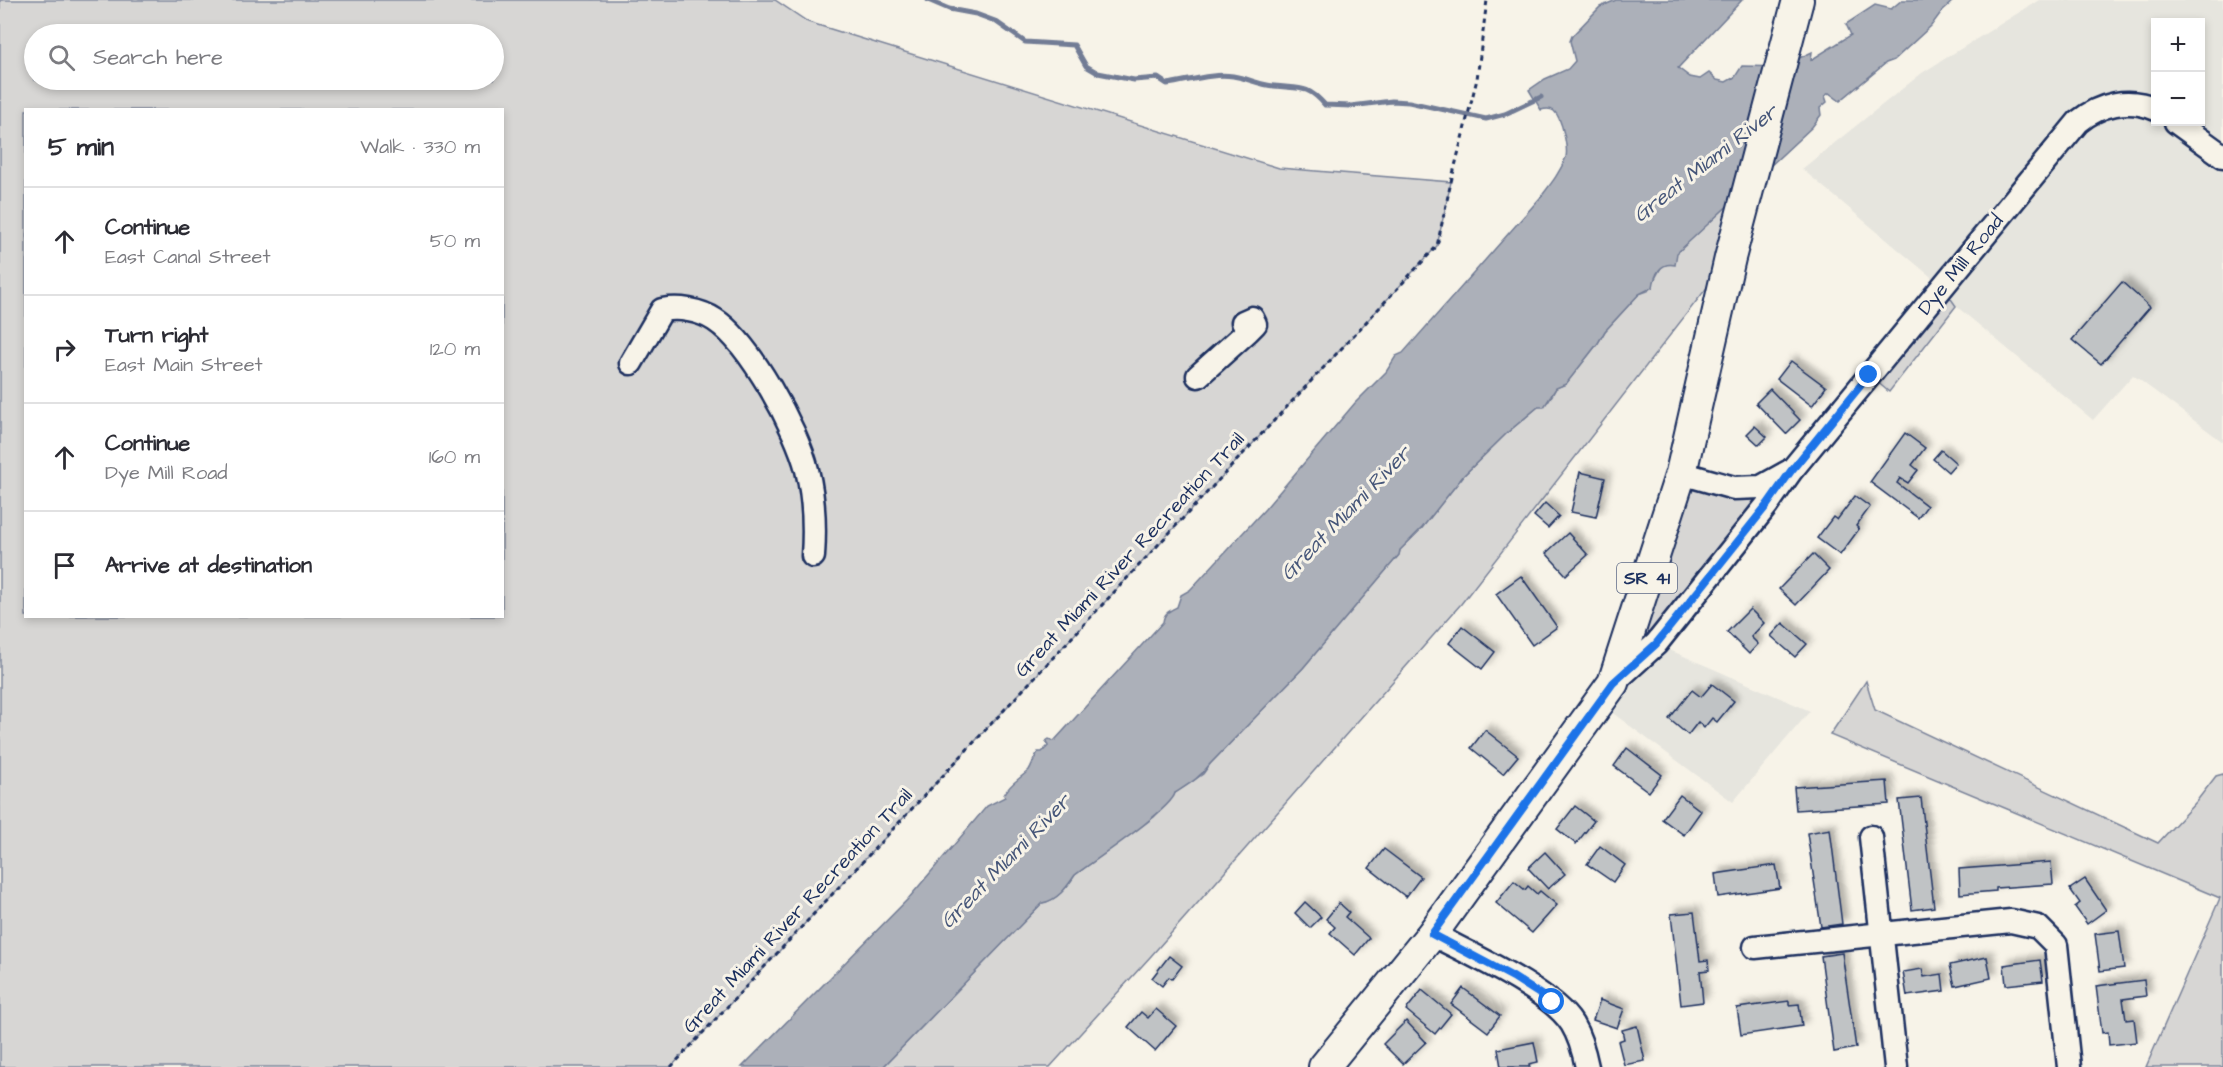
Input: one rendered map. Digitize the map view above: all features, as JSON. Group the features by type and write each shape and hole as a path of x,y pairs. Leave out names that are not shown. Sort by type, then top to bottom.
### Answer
{"main road":[{"name":"SR 41","path":"1324,1067 1432,934 1613,683 1681,473 1730,258 1798,0"}],"street":[{"name":"Dye Mill Road","path":"1613,683 1656,644 1767,505 1791,471 2078,122 2087,114 2109,105 2135,103 2151,108"},
{"path":"2182,126 2223,156"},
{"path":"631,363 662,310 687,310 700,313 714,319 726,329 742,346 764,381 800,448 812,496 815,527 813,556"},
{"path":"1198,376 1248,331"},
{"name":"Dye Mill Road","path":"1681,473 1734,488 1761,487 1791,471"},
{"path":"1871,837 1896,1067"},
{"path":"1755,947 2011,921 2038,927 2056,945 2069,1067"},
{"path":"1432,934 1513,977 1552,1002 1571,1023 1583,1050 1587,1067"}],"path":[{"name":"Great Miami River Recreation Trail","path":"671,1067 1437,246 1477,78 1486,0"}],"shaded area":[{"path":"0,0 775,0 808,22 1279,168 1451,182 1437,246 671,1067 0,1067"},
{"path":"2039,0 2223,0 2223,442 2133,375 2093,420 1956,306 1942,286 1802,169 1922,73"},
{"path":"1749,186 1730,258 1461,604 1151,956 1050,1067 883,1067 1042,903 1057,896 1075,875 1154,817 1175,793 1203,774 1303,668 1464,475 1508,432 1538,407 1549,401 1556,388 1566,384 1605,331 1639,294 1648,291 1662,266"},
{"path":"1942,286 1956,306 1889,392 1869,375"},
{"path":"1791,471 1613,683 1681,473 1734,488"},
{"path":"1656,644 1810,711 1733,802 1599,703"},
{"path":"1866,681 1875,710 2158,843 2196,802 2216,776 2223,774 2223,1067 2146,1067 2220,898 1830,735"}],"water":[{"name":"Great Miami River","path":"1616,0 1742,0 1678,68 1690,77 1700,79 1709,73 1717,80 1726,82 1735,77 1742,66 1791,67 1795,60 1812,52 1811,60 1851,35 1846,24 1875,5 1891,9 1902,0 1954,0 1931,26 1894,60 1886,63 1840,101 1829,93 1825,96 1827,102 1820,108 1821,115 1812,127 1677,253 1675,265 1666,265 1659,270 1653,287 1639,294 1605,331 1566,384 1556,388 1544,407 1538,407 1508,432 1464,475 1303,668 1202,773 1175,793 1171,801 1147,823 1075,875 1057,896 1042,903 883,1067 742,1067 908,899 987,806 1005,797 1009,787 1029,770 1038,752 1042,752 1048,746 1046,741 1049,739 1054,741 1163,622 1166,614 1177,607 1181,595 1190,590 1265,509 1355,403 1386,372 1396,356 1403,353 1540,198 1561,168 1566,157 1566,147 1564,133 1557,115 1551,109 1541,110 1529,90 1545,79 1568,69 1575,61 1570,41 1572,36 1600,7"}],"building":[{"path":"2122,282 2150,307 2101,364 2072,340"},
{"path":"1791,361 1826,387 1812,406 1777,379"},
{"path":"1770,389 1800,420 1786,434 1756,403"},
{"path":"1755,426 1767,437 1759,445 1747,434"},
{"path":"1905,433 1925,448 1912,465 1918,470 1908,483 1900,478 1897,483 1927,506 1918,518 1870,482"},
{"path":"1941,450 1956,463 1948,472 1933,459"},
{"path":"1580,472 1605,478 1596,517 1571,512"},
{"path":"1855,496 1870,507 1856,526 1859,529 1840,555 1817,538 1833,517 1837,520"},
{"path":"1545,503 1559,516 1548,528 1534,516"},
{"path":"1568,533 1588,555 1566,575 1546,553"},
{"path":"1813,554 1829,570 1796,605 1779,589"},
{"path":"1521,576 1557,627 1532,645 1496,594"},
{"path":"1750,609 1764,623 1751,637 1758,644 1749,654 1727,632"},
{"path":"1783,623 1807,644 1795,657 1771,636"},
{"path":"1462,626 1495,652 1482,669 1449,643"},
{"path":"1712,684 1734,701 1717,722 1712,718 1704,728 1698,722 1688,735 1669,719 1692,690 1701,697"},
{"path":"1485,730 1518,756 1503,774 1471,748"},
{"path":"1627,748 1662,775 1649,792 1614,766"},
{"path":"1887,781 1889,804 1796,810 1794,787"},
{"path":"1680,795 1701,811 1684,835 1662,819"},
{"path":"1921,798 1934,907 1912,910 1899,800"},
{"path":"1575,806 1594,821 1576,844 1557,829"},
{"path":"1830,829 1842,924 1821,927 1807,833"},
{"path":"1600,846 1625,865 1613,882 1587,864"},
{"path":"1384,849 1421,877 1406,897 1369,868"},
{"path":"1545,852 1565,874 1548,889 1528,868"},
{"path":"2051,862 2053,884 1996,888 1996,891 1960,894 1959,869"},
{"path":"1776,865 1780,888 1718,897 1715,874"},
{"path":"2085,879 2106,910 2087,924 2075,907 2080,903 2070,889"},
{"path":"1514,881 1525,890 1528,886 1537,894 1540,891 1557,905 1532,933 1496,903"},
{"path":"1305,902 1321,917 1310,928 1295,913"},
{"path":"1339,903 1349,912 1345,917 1369,938 1355,955 1330,933 1335,927 1326,919"},
{"path":"1694,912 1700,961 1708,960 1709,970 1700,971 1703,1002 1681,1005 1671,914"},
{"path":"2119,931 2124,968 2100,971 2095,934"},
{"path":"1842,953 1856,1048 1834,1052 1821,956"},
{"path":"1169,956 1182,966 1172,979 1169,977 1162,986 1152,978"},
{"path":"1987,957 1991,978 1955,986 1950,965"},
{"path":"2040,960 2043,981 2006,985 2004,965"},
{"path":"1922,969 1924,977 1942,974 1944,991 1907,996 1903,972"},
{"path":"2144,980 2146,996 2123,999 2126,1020 2134,1019 2137,1042 2109,1045 2108,1032 2102,1033 2096,986"},
{"path":"1463,988 1500,1016 1488,1032 1451,1004"},
{"path":"1422,990 1451,1014 1435,1034 1406,1010"},
{"path":"1600,1000 1624,1009 1617,1028 1593,1020"},
{"path":"1789,1001 1789,1005 1799,1004 1802,1026 1741,1035 1737,1008"},
{"path":"1156,1009 1176,1026 1155,1051 1128,1027 1141,1012 1148,1018"},
{"path":"1406,1021 1426,1042 1403,1064 1383,1044"},
{"path":"1637,1026 1645,1061 1624,1065 1618,1041 1624,1039 1622,1030"},
{"path":"1534,1042 1538,1062 1529,1064 1530,1067 1501,1067 1498,1049"}],"waterway":[{"path":"928,0 949,9 976,14 995,21 1025,42 1074,45 1086,66 1098,73 1134,80 1158,78 1167,84 1225,75 1269,85 1302,89 1319,98 1325,105 1351,106 1392,101 1409,102 1486,119 1505,114 1541,97"}],"route":[{"path":"1552,1002 1513,977 1432,934 1613,683 1656,644 1869,375"}]}
